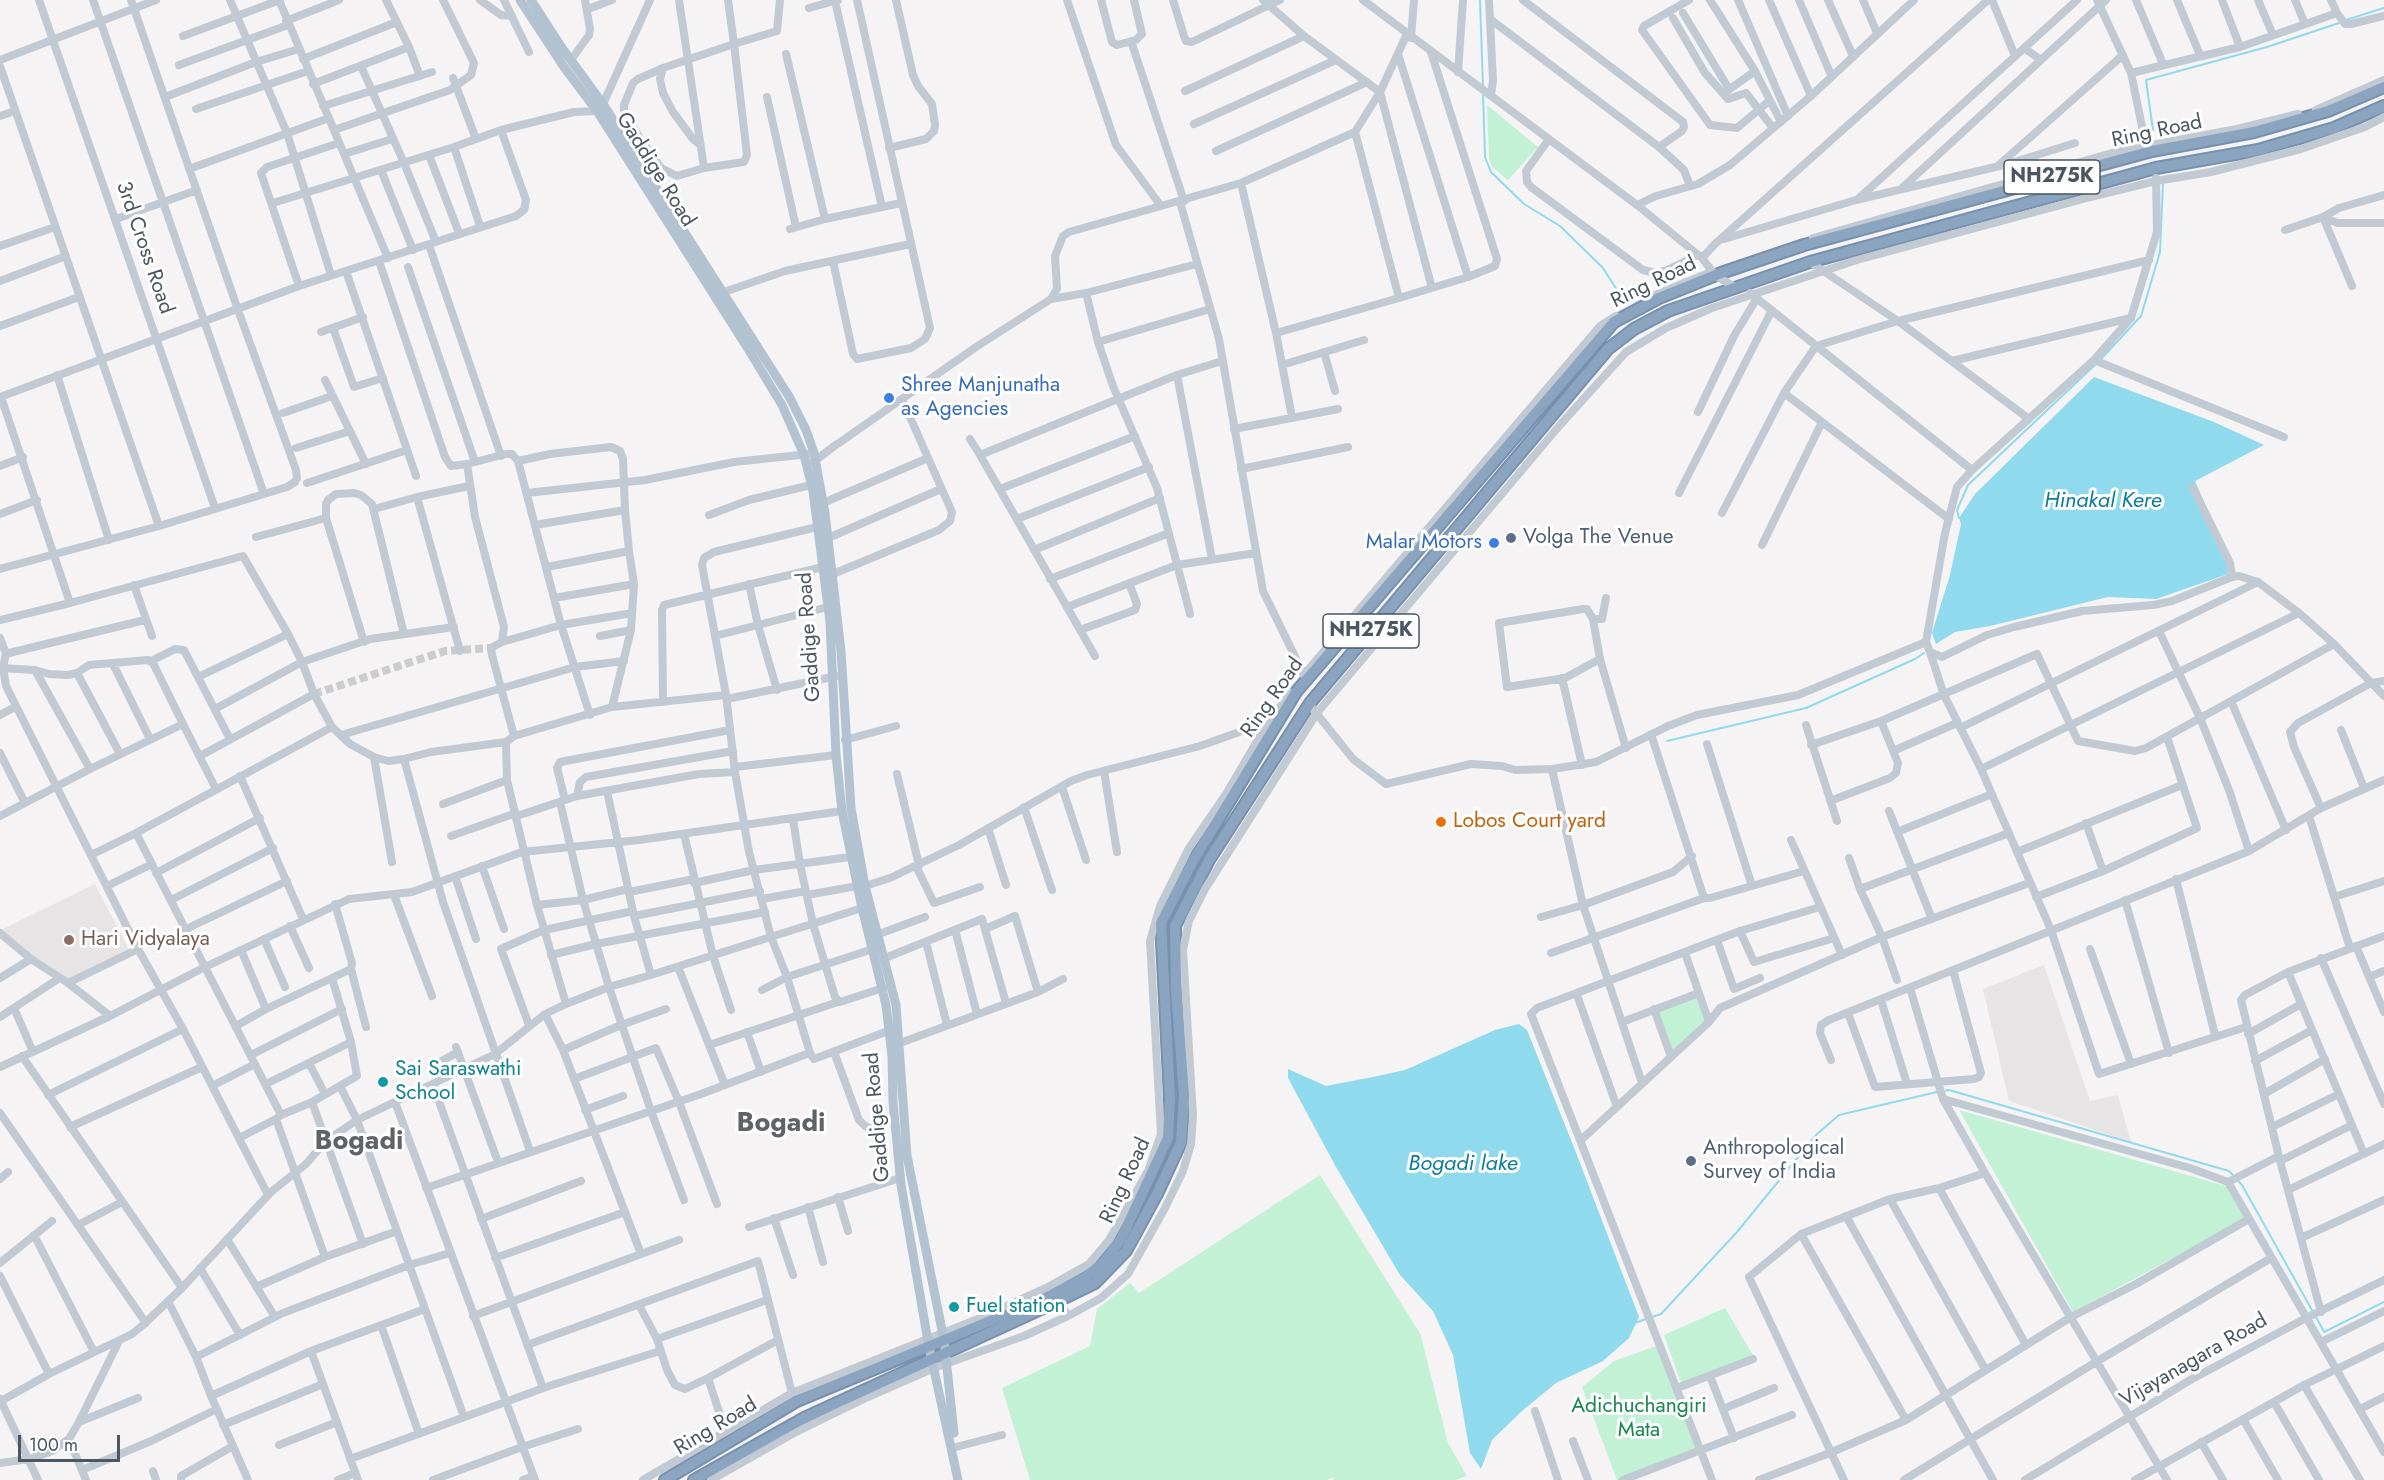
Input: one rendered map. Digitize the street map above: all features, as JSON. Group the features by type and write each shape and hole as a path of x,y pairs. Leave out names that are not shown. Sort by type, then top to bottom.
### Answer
{"highway":[{"name":"Ring Road","path":"665,1480 826,1384 943,1336 1048,1297 1087,1276 1105,1261 1120,1239 1168,1138 1170,1098 1161,923 1189,858 1276,718 1296,692 1614,322 1714,273 1815,242 2173,144 2254,132 2328,111 2384,87"},
{"name":"Ring Road","path":"693,1480 741,1458 821,1415 946,1359 1095,1283 1126,1251 1157,1194 1181,1142 1184,1096 1176,990 1175,926 1209,860 1309,704 1608,349 1634,329 1668,311 1810,262 2156,168 2258,150 2334,128 2384,106"}],"main road":[{"name":"Gaddige Road","path":"520,0 564,68 600,107 635,154 790,398 806,430 823,503 832,574 837,676 836,755 842,811 850,857 879,934 896,1005 903,1116 910,1177 943,1336 956,1447 963,1480"},
{"name":"Gaddige Road","path":"531,0 600,107 811,456"},
{"name":"Gaddige Road","path":"811,456 807,466 818,527 845,740 862,908 883,988 892,1056 893,1102 900,1178 928,1343 958,1480"}],"street":[{"name":"3rd Cross Road","path":"39,0 214,508"},
{"path":"93,0 264,494"},
{"path":"0,60 101,22 133,4 156,0"},
{"path":"230,0 287,133 304,193 332,275"},
{"path":"183,36 279,0 388,258"},
{"path":"179,65 246,40 339,0"},
{"path":"386,0 409,47 420,76"},
{"path":"334,130 382,114 471,75 474,63 443,0"},
{"path":"480,0 501,15 512,16"},
{"path":"504,0 529,52"},
{"path":"571,60 589,35 591,24 587,4 612,0"},
{"path":"273,203 454,147 501,130 600,107 650,0"},
{"path":"679,0 704,168"},
{"path":"728,0 734,44 747,155 746,160 740,164 704,168 685,175 669,174 661,168 624,112 627,95 638,79 663,68 686,59 734,44 777,31 780,0"},
{"path":"833,261 856,359 911,348 930,334 857,0"},
{"path":"889,148 926,139 934,131 935,125 932,104 918,86 913,75 896,0"},
{"path":"1067,0 1116,145 1161,206"},
{"path":"1101,0 1113,44 1117,45 1140,38 1142,34 1134,0"},
{"path":"1173,0 1186,41 1192,42 1266,3 1280,0"},
{"path":"1363,0 1637,205 1700,257 1714,273 1734,287 1755,296 1972,470"},
{"path":"1051,299 1057,289 1055,256 1063,236 1069,232 1240,183 1354,132 1380,92 1409,36 1414,0"},
{"path":"1458,72 1463,0"},
{"path":"1490,0 1494,81 1491,95"},
{"path":"1523,0 1683,122 1682,131 1659,147"},
{"path":"1689,0 1642,27 1642,32 1710,125 1734,129 1769,101"},
{"path":"1710,0 1755,70 1780,122"},
{"path":"1738,0 1788,116"},
{"path":"1769,0 1811,96"},
{"path":"1799,0 1832,75"},
{"path":"1828,0 1853,56"},
{"path":"1863,0 1877,33"},
{"path":"1637,205 1690,186 1724,169 1811,96 1905,3 1914,0"},
{"path":"1549,138 1526,171 1527,182 1643,270 1656,273 1700,257 1990,0 2015,56"},
{"path":"1856,200 2078,0"},
{"path":"2136,0 2163,64"},
{"path":"2177,0 2200,55"},
{"path":"2222,0 2240,47"},
{"path":"2258,0 2272,35"},
{"path":"2295,0 2305,24"},
{"path":"2331,0 2345,24 2384,16"},
{"path":"809,8 837,1 882,207"},
{"path":"1901,189 2101,2 2131,73 2146,146"},
{"path":"1266,3 1304,36 1380,92 1432,288"},
{"path":"0,569 159,526 264,494 291,485 297,474 133,4"},
{"path":"2131,73 2240,47 2337,13"},
{"path":"1726,91 1700,65 1675,22 1685,17 1710,59 1726,91 1730,100 1746,93 1773,128"},
{"path":"1490,19 1659,147 1684,170 1690,186"},
{"path":"303,59 397,22"},
{"path":"1185,91 1304,36"},
{"path":"1131,41 1182,201 1210,309 1222,361 1263,591 1304,675"},
{"path":"313,84 409,47"},
{"path":"2024,48 2041,60"},
{"path":"165,97 256,62 299,49"},
{"path":"1276,333 1400,298 1468,277 1495,266 1497,259 1431,52"},
{"path":"786,54 825,219"},
{"path":"1398,54 1468,277"},
{"path":"1998,166 2122,55"},
{"path":"1700,65 1710,59"},
{"path":"1194,124 1336,60"},
{"path":"0,66 159,526"},
{"path":"361,66 404,163 501,456"},
{"path":"663,68 660,79 663,93 673,112 699,144"},
{"path":"1726,91 1755,70"},
{"path":"196,109 308,71"},
{"path":"323,106 432,72"},
{"path":"530,1025 501,948 544,930 589,920 699,903 761,895 860,887 918,866 1087,775 1200,746 1276,718 1304,675 1600,326 1662,291 1848,227 2108,154 2146,146 2173,144 2311,111 2384,80"},
{"path":"1216,151 1366,82"},
{"path":"454,83 476,139"},
{"path":"767,97 793,228 901,203"},
{"path":"0,116 15,111"},
{"path":"946,1359 1024,1336 1068,1316 1101,1298 1128,1274 1183,1171 1191,1144 1193,1114 1183,950 1189,921 1211,879 1317,713 1618,358 1635,345 1666,328 1823,270 2156,180 2211,171 2301,149 2365,127 2384,117"},
{"path":"189,169 329,118"},
{"path":"70,603 23,457 1,397 299,286 516,216 524,210 526,200 501,130"},
{"path":"1354,132 1400,298"},
{"path":"635,154 638,135"},
{"path":"344,154 392,139"},
{"path":"299,286 273,203 262,177 262,171 267,167 339,143"},
{"path":"1722,239 1856,200 1998,166 2075,143"},
{"path":"454,147 480,226"},
{"path":"429,155 459,233"},
{"path":"2156,168 2157,232 2131,318 2094,360 1972,470 1957,487 1926,642 1944,695 1981,769 2051,930 2099,1074 2169,1053 2215,1035 2247,1030 2301,1004"},
{"path":"381,170 413,250"},
{"path":"1240,183 1276,333 1292,417"},
{"path":"116,219 197,190"},
{"path":"2285,230 2323,217 2330,212 2384,195"},
{"path":"2323,217 2338,224 2384,223"},
{"path":"2323,217 2352,286"},
{"path":"0,246 55,227"},
{"path":"724,292 785,271 910,244"},
{"path":"0,281 66,256"},
{"path":"1722,513 1784,393 1816,346 1898,321 2149,260"},
{"path":"379,261 445,457 451,465 512,454 518,461 561,625 590,715"},
{"path":"1810,262 1898,321 2029,419"},
{"path":"527,493 645,480 734,462 811,456 838,444 976,347 1051,299 1086,293 1197,264"},
{"path":"408,267 471,463 470,486 475,517 504,627 502,642"},
{"path":"346,271 416,476"},
{"path":"1086,293 1098,342 1118,398 1149,467 1160,498 1190,614"},
{"path":"1698,412 1755,296"},
{"path":"0,326 79,297"},
{"path":"1098,342 1210,309"},
{"path":"1679,493 1772,310"},
{"path":"321,332 363,317"},
{"path":"1952,361 2131,318"},
{"path":"333,328 354,387 383,378"},
{"path":"1282,365 1364,340"},
{"path":"1324,352 1335,391"},
{"path":"2094,360 2284,438"},
{"path":"980,455 1177,375 1222,361"},
{"path":"57,375 109,540"},
{"path":"1177,375 1212,559"},
{"path":"325,380 366,464"},
{"path":"1784,393 1949,519"},
{"path":"283,413 333,396"},
{"path":"832,574 945,526 950,521 952,512 902,399"},
{"path":"1234,429 1338,409"},
{"path":"1762,545 1822,422"},
{"path":"296,448 350,431"},
{"path":"1000,489 1135,436"},
{"path":"970,439 1095,656"},
{"path":"1241,469 1348,447"},
{"path":"518,461 550,454 616,448 620,451 623,459 625,510 634,584 631,630 612,707"},
{"path":"307,483 407,450"},
{"path":"0,465 23,457"},
{"path":"823,503 928,458"},
{"path":"1017,519 1149,467"},
{"path":"709,515 749,500 811,485"},
{"path":"374,509 470,486"},
{"path":"2193,488 2230,563 2232,577"},
{"path":"828,538 942,489"},
{"path":"364,642 326,518 326,504 336,494 362,495 374,509 404,634"},
{"path":"417,497 460,651"},
{"path":"1034,550 1160,498"},
{"path":"0,514 37,500"},
{"path":"535,525 625,510"},
{"path":"256,537 326,518"},
{"path":"818,527 728,547 708,554 702,565 726,697 744,826 771,937 787,977 810,1053 814,1059 888,1030"},
{"path":"1050,579 1169,533"},
{"path":"547,567 629,550"},
{"path":"1067,607 1177,565 1256,553"},
{"path":"0,620 243,556 288,634 314,694 332,726 350,744 374,757 388,760 506,742 514,736 612,707 777,690 837,676"},
{"path":"663,702 662,607 672,602 823,567"},
{"path":"1930,652 1942,657 1987,635 2082,611 2153,605 2172,601 2239,576 2258,582 2300,613 2334,644 2384,696"},
{"path":"1893,751 1959,726 2051,684 2258,582"},
{"path":"1080,630 1136,610 1137,604 1129,583"},
{"path":"554,598 634,584"},
{"path":"749,584 777,690"},
{"path":"134,585 152,636"},
{"path":"1593,620 1602,619 1606,598"},
{"path":"715,636 828,607"},
{"path":"1600,659 1562,678 1507,687 1499,623 1587,609 1593,620 1600,659 1626,748"},
{"path":"514,736 491,648 502,642 561,625 632,613"},
{"path":"1981,769 2300,613"},
{"path":"6,652 145,620"},
{"path":"215,709 302,662 364,642 454,627"},
{"path":"600,636 631,630"},
{"path":"2159,631 2200,718 2229,790 2248,851"},
{"path":"198,677 288,634"},
{"path":"0,638 6,652 1,668 15,706 138,949 183,1029 268,1195"},
{"path":"1309,704 1353,759 1386,784 1471,764 1502,766 1515,770 1552,769 1596,762 1651,734 1697,715 1798,694 1926,642"},
{"path":"1811,745 1881,721 2037,654 2078,741 2135,751 2167,737 2334,644"},
{"path":"1,668 68,675 89,665 151,661 182,648 230,739"},
{"path":"151,661 216,789"},
{"path":"341,735 574,667 624,661"},
{"path":"113,664 150,739"},
{"path":"35,670 90,769"},
{"path":"76,673 120,754"},
{"path":"1562,678 1582,765"},
{"path":"2321,808 2294,747 2290,732 2298,723 2371,683 2384,681"},
{"path":"200,756 314,694"},
{"path":"2231,701 2286,830"},
{"path":"0,715 15,706"},
{"path":"1276,718 1296,726"},
{"path":"1830,801 1890,778 1896,773 1898,763 1881,721"},
{"path":"0,816 183,724"},
{"path":"1806,725 1837,821"},
{"path":"91,855 136,833 332,726"},
{"path":"845,740 896,726"},
{"path":"684,1200 621,1025 583,900 557,768 560,762 730,730"},
{"path":"2341,730 2364,788"},
{"path":"1651,734 1704,898"},
{"path":"2036,897 2103,871 2197,828 2167,737"},
{"path":"506,742 507,780 537,904 566,1004"},
{"path":"1707,744 1752,886"},
{"path":"577,796 580,782 586,777 733,751"},
{"path":"0,753 3,766 25,803"},
{"path":"452,836 577,796 699,774 836,755"},
{"path":"374,757 392,862"},
{"path":"404,759 438,882 530,1151"},
{"path":"1552,769 1583,905 1642,1083"},
{"path":"1104,771 1117,852"},
{"path":"897,774 918,866 934,903 980,887"},
{"path":"240,776 303,919"},
{"path":"443,804 507,780"},
{"path":"1831,1060 1820,1033 1821,1025 2248,851 2321,808 2384,780"},
{"path":"2017,852 2182,785"},
{"path":"1062,787 1086,860"},
{"path":"607,791 633,913 651,975"},
{"path":"1897,832 1992,794"},
{"path":"1024,807 1052,891"},
{"path":"0,1066 110,1016 335,904 364,896 411,892 517,853 684,834 842,811"},
{"path":"1889,811 1932,919"},
{"path":"2308,816 2353,947 2383,1006"},
{"path":"156,873 260,818"},
{"path":"793,819 813,924 838,1002"},
{"path":"2086,823 2103,871"},
{"path":"988,828 1006,885"},
{"path":"136,833 266,1084 325,1257"},
{"path":"1860,889 2009,833"},
{"path":"684,834 704,924 731,1010"},
{"path":"1791,840 1842,955"},
{"path":"171,900 273,848"},
{"path":"1541,917 1583,905 1673,872 1692,856"},
{"path":"537,904 583,900 629,890 850,857"},
{"path":"1848,858 1882,937 1897,980"},
{"path":"106,886 152,864"},
{"path":"482,866 504,929"},
{"path":"1551,953 1704,898 1804,871"},
{"path":"455,876 476,939"},
{"path":"2176,879 2215,1035"},
{"path":"186,928 287,881"},
{"path":"2334,897 2384,881"},
{"path":"1581,1140 1709,1022 1720,1008 1882,937 2029,883"},
{"path":"394,895 432,996"},
{"path":"2126,900 2169,1053"},
{"path":"335,904 352,963 351,969 366,1027"},
{"path":"1712,1480 1531,1014 1537,1008 1740,931 1820,907"},
{"path":"38,1480 0,1400 132,1334 146,1323 182,1288 268,1195 306,1164 326,1141 357,1120 495,1054 545,1014 566,1004 609,987 862,908"},
{"path":"551,955 639,935 765,912"},
{"path":"985,928 1015,916 1038,992"},
{"path":"879,934 925,917"},
{"path":"885,958 982,919 1006,1003"},
{"path":"290,926 309,968"},
{"path":"954,930 977,1014"},
{"path":"1740,931 1754,962 1834,938"},
{"path":"0,933 4,942 58,979 68,983 110,1016"},
{"path":"2321,1312 2271,1127 2241,1000 2288,972 2384,936"},
{"path":"264,939 285,987"},
{"path":"1717,940 1734,988 1760,978"},
{"path":"926,942 947,1025"},
{"path":"68,983 138,949"},
{"path":"762,990 787,977 873,949"},
{"path":"2090,949 2131,1064"},
{"path":"241,950 266,1009"},
{"path":"1685,953 1709,1022"},
{"path":"2321,958 2384,1104"},
{"path":"0,978 31,959"},
{"path":"678,967 725,1085"},
{"path":"236,1026 266,1009 351,969"},
{"path":"1940,1090 1979,1077 1981,1073 1953,970"},
{"path":"2369,977 2384,971"},
{"path":"2288,972 2364,1154"},
{"path":"239,1138 312,1102 354,1079 358,1073 332,978"},
{"path":"0,1017 58,979"},
{"path":"900,1043 1038,992 1063,979"},
{"path":"709,1045 883,988"},
{"path":"1910,988 1940,1090 1985,1173 2166,1480"},
{"path":"1622,1022 1698,993"},
{"path":"1577,994 1617,1107"},
{"path":"1881,1000 1907,1084"},
{"path":"14,1008 33,1052"},
{"path":"250,1055 342,1009"},
{"path":"563,1050 666,1009"},
{"path":"1654,1009 1671,1057"},
{"path":"1848,1013 1875,1087 1907,1084 1940,1090 2228,1182 2383,1448"},
{"path":"545,1014 563,1050 641,1254"},
{"path":"48,1095 183,1029"},
{"path":"2255,1061 2312,1030"},
{"path":"747,1032 761,1072"},
{"path":"266,1084 351,1042"},
{"path":"574,1079 656,1048 717,1204"},
{"path":"438,1063 457,1049 498,1162"},
{"path":"834,1052 859,1120 874,1130"},
{"path":"426,1188 464,1173 679,1102 810,1053"},
{"path":"22,1056 182,1288"},
{"path":"2264,1094 2325,1059"},
{"path":"309,1063 325,1094"},
{"path":"212,1086 255,1064"},
{"path":"70,1127 202,1067"},
{"path":"433,1085 543,1388"},
{"path":"340,1086 357,1120 464,1417"},
{"path":"2271,1127 2339,1094"},
{"path":"585,1110 623,1096"},
{"path":"312,1102 363,1244"},
{"path":"395,1102 534,1478 523,1480"},
{"path":"0,1113 146,1323"},
{"path":"2228,1182 2352,1125"},
{"path":"2288,1190 2384,1144"},
{"path":"0,1179 8,1172"},
{"path":"1844,1480 1749,1277 1801,1234 1890,1199 1939,1188 1985,1173"},
{"path":"749,1227 900,1178"},
{"path":"481,1219 581,1181"},
{"path":"1939,1188 2026,1345"},
{"path":"838,1197 848,1231"},
{"path":"1890,1199 1985,1369"},
{"path":"2301,1238 2384,1200"},
{"path":"78,1225 122,1202"},
{"path":"808,1207 823,1262"},
{"path":"495,1258 625,1212"},
{"path":"1846,1215 1993,1480"},
{"path":"774,1218 793,1275"},
{"path":"1759,1480 1906,1420 2071,1317 2136,1284 2249,1219"},
{"path":"0,1263 52,1221"},
{"path":"256,1287 325,1257 397,1231"},
{"path":"1801,1234 1906,1420"},
{"path":"34,1235 94,1352"},
{"path":"227,1239 275,1317"},
{"path":"473,1316 679,1240"},
{"path":"196,1357 275,1317 409,1265 450,1253"},
{"path":"1904,1480 1969,1438 2271,1258"},
{"path":"527,1345 758,1261 792,1393"},
{"path":"200,1268 240,1335"},
{"path":"0,1276 49,1374"},
{"name":"Vijayanagara Road","path":"2025,1480 2192,1379 2306,1318 2384,1280"},
{"path":"657,1339 767,1300"},
{"path":"168,1301 196,1357 216,1409 248,1480"},
{"path":"1059,1301 1068,1316"},
{"path":"639,1305 657,1339 675,1385 685,1389 778,1340"},
{"path":"211,1396 311,1351 425,1309"},
{"path":"2321,1342 2384,1311"},
{"path":"381,1325 419,1434"},
{"path":"0,1463 30,1459 52,1451 69,1439 119,1340"},
{"path":"2135,1480 2304,1385 2384,1346"},
{"path":"311,1351 357,1476 338,1480"},
{"path":"350,1459 543,1388 660,1351"},
{"path":"1677,1388 1753,1359"},
{"path":"1710,1376 1734,1438"},
{"path":"708,1378 725,1430"},
{"path":"224,1425 323,1384"},
{"path":"643,1480 725,1430 792,1393 826,1384"},
{"path":"2304,1385 2360,1480"},
{"path":"1723,1409 1774,1389"},
{"path":"2360,1409 2384,1397"},
{"path":"79,1422 138,1398"},
{"path":"2274,1402 2319,1480"},
{"path":"82,1470 151,1441 216,1409"},
{"path":"1535,1411 1558,1480"},
{"path":"1623,1480 1792,1415"},
{"path":"2243,1419 2278,1480"},
{"path":"279,1445 337,1422"},
{"path":"433,1480 578,1429"},
{"path":"956,1447 1002,1435"},
{"path":"69,1439 87,1480"},
{"path":"1574,1441 1588,1480"},
{"path":"2201,1442 2223,1480"},
{"path":"182,1480 181,1476 233,1446"},
{"path":"711,1480 741,1458"},
{"path":"153,1470 156,1480"}],"shaded area":[{"name":"Hari Vidyalaya","path":"95,884 129,950 67,983 1,930"},
{"path":"2044,965 2090,1101 2118,1095 2131,1142 2009,1101 1983,989"}],"green space":[{"path":"1487,105 1538,147 1508,180 1492,167 1489,159"},
{"path":"1696,996 1705,1023 1672,1054 1657,1011"},
{"path":"1959,1110 2226,1186 2245,1219 2073,1312"},
{"path":"1320,1175 1420,1333 1448,1443 1467,1476 1455,1480 1334,1480 1333,1477 1327,1480 1030,1480 1002,1388 1090,1346 1097,1309 1130,1283 1139,1293"},
{"path":"1725,1308 1753,1355 1681,1383 1664,1335"},
{"name":"Adichuchangiri Mata","path":"1656,1346 1699,1446 1695,1448 1697,1452 1623,1480 1617,1480 1582,1387 1614,1361"}],"water":[{"name":"Hinakal Kere","path":"2094,377 2214,422 2264,445 2195,481 2234,572 2156,599 2108,597 1990,626 1955,632 1936,644 1932,633 1950,575 1961,524 1959,518 1975,494"},
{"name":"Bogadi lake","path":"1519,1024 1527,1030 1639,1317 1629,1338 1603,1361 1556,1383 1522,1411 1492,1440 1481,1469 1470,1453 1453,1355 1433,1311 1400,1275 1336,1167 1288,1078 1288,1069 1326,1086 1373,1077 1405,1070 1495,1030"}],"waterway":[{"path":"1480,0 1483,87"},
{"path":"2346,20 2384,8"},
{"path":"2153,130 2146,80 2267,47 2339,23"},
{"path":"1483,93 1485,157 1491,172 1524,204 1560,226 1603,268 1622,298"},
{"path":"2101,359 2141,316 2160,252 2163,183"},
{"path":"1959,518 1957,510 1968,485 2097,363"},
{"path":"1667,741 1806,708 1924,653"},
{"path":"1943,1091 1949,1090 2229,1171 2242,1185 2313,1312"},
{"path":"1652,1317 1661,1314 1737,1232 1817,1134 1839,1115 1937,1092"},
{"path":"2316,1317 2324,1332 2384,1302"},
{"path":"1635,1323 1646,1319"}],"tunnel":[{"path":"314,694 445,651 491,648"}],"place":[{"name":"Shree Manjunatha as Agencies","path":"889,398"},
{"name":"Volga The Venue","path":"1511,538"},
{"name":"Malar Motors","path":"1494,543"},
{"name":"Lobos Court yard","path":"1441,822"},
{"name":"Hari Vidyalaya","path":"69,940"},
{"name":"Sai Saraswathi School","path":"383,1082"},
{"name":"Anthropological Survey of India","path":"1691,1161"},
{"name":"Fuel station","path":"954,1307"}],"district":[{"name":"Bogadi","path":"781,1124"},
{"name":"Bogadi","path":"359,1142"}]}
